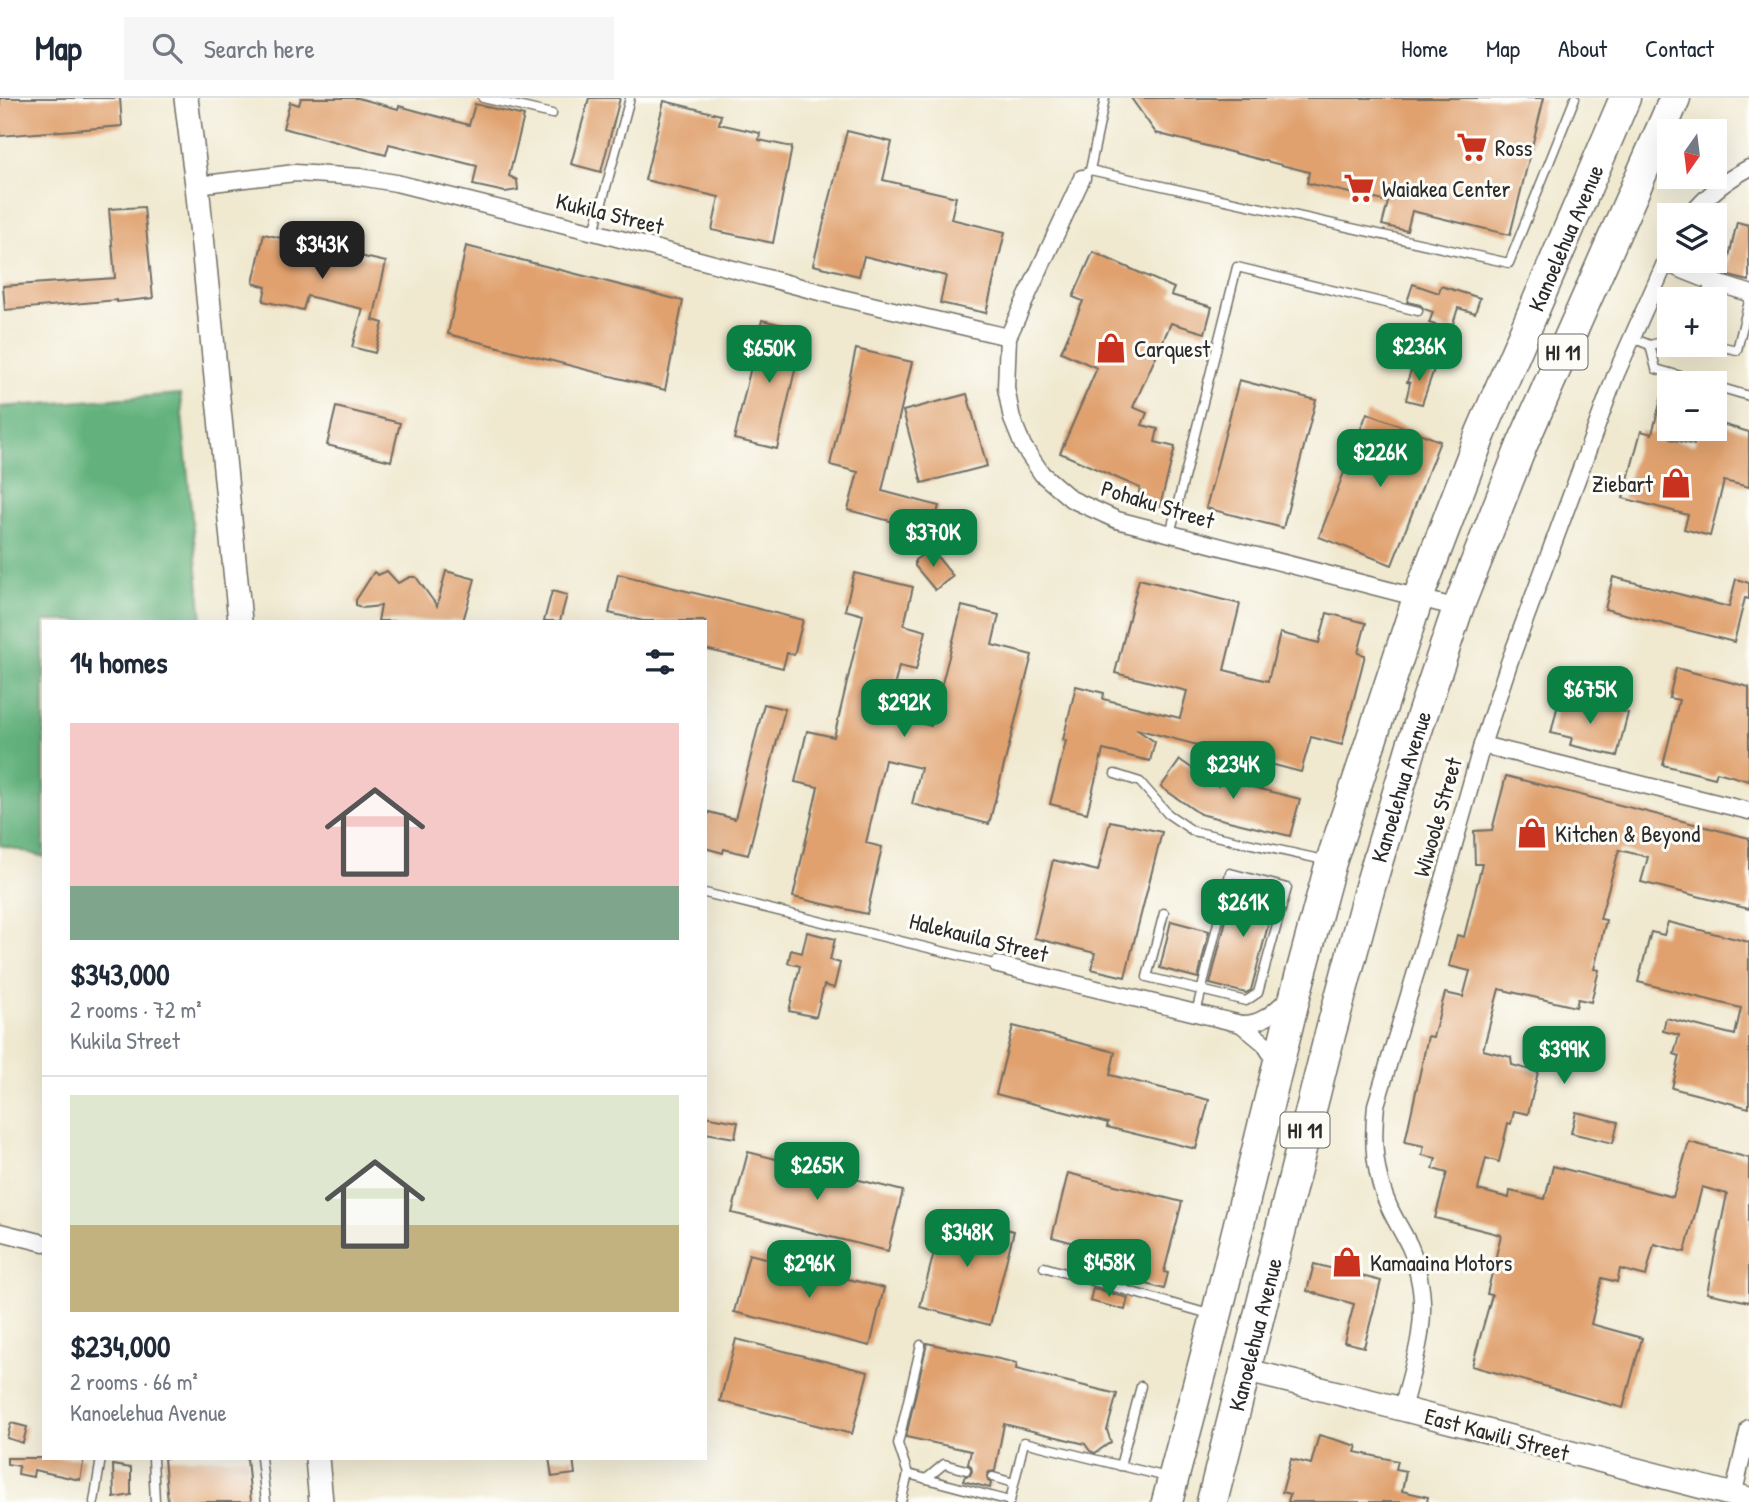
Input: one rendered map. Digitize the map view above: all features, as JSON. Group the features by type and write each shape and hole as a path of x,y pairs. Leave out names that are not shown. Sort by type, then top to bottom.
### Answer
{"highway":[{"name":"Kanoelehua Avenue","path":"1170,1490 1331,862 1418,598 1481,433 1625,98"},
{"name":"Kanoelehua Avenue","path":"1212,1502 1328,1042 1412,745 1458,608 1522,445 1675,98"},
{"path":"1217,1312 1218,1331 1226,1354 1244,1370"},
{"path":"1192,1404 1208,1384 1228,1373 1244,1370"}],"street":[{"path":"186,98 197,184 240,620"},
{"path":"1702,203 1716,188 1749,168"},
{"name":"Kukila Street","path":"197,184 295,173 360,177 396,183 842,298 1008,337"},
{"name":"Pohaku Street","path":"1086,174 1008,337 1006,388 1012,419 1023,446 1042,474 1071,499 1117,520 1458,608"},
{"name":"Wiwoole Street","path":"1402,1409 1420,1336 1423,1307 1411,1249 1379,1183 1374,1152 1376,1105 1482,745 1544,566 1616,374 1660,273"},
{"path":"1695,273 1710,281 1749,293"},
{"path":"1482,745 1749,811"},
{"name":"Halekauila Street","path":"998,965 1241,1024 1264,1043 1279,1066"},
{"path":"1241,1024 1259,1022 1296,992"},
{"path":"0,1232 42,1242"},
{"name":"East Kawili Street","path":"1244,1370 1741,1497"},
{"path":"1741,1497 1749,1428"},
{"path":"317,1460 321,1502"}],"lane":[{"path":"483,98 552,114"},
{"path":"594,232 630,98"},
{"path":"1105,98 1086,174 1509,263 1575,98"},
{"path":"1170,534 1237,267 1418,311"},
{"path":"1708,287 1710,281"},
{"path":"1727,348 1737,350 1749,301"},
{"path":"1632,338 1650,345 1657,343"},
{"path":"1650,345 1657,369 1664,371"},
{"path":"1727,390 1749,396"},
{"path":"1115,774 1140,782 1168,814 1193,831 1331,862"},
{"path":"1164,913 1147,977 1201,990 1246,1001 1258,993 1286,888 1230,873 1201,990 1196,1013"},
{"name":"Halekauila Street","path":"707,893 998,965"},
{"path":"1044,1267 1217,1312"},
{"path":"901,1502 908,1474 898,1444 921,1345"},
{"path":"1121,1466 1141,1386"},
{"path":"908,1474 1010,1501 1024,1442 1121,1466 1170,1490"},
{"path":"94,1502 101,1460"},
{"path":"153,1460 155,1502"},
{"path":"261,1460 266,1502"},
{"path":"926,1479 944,1464 966,1470"},
{"path":"993,1477 1014,1483"}],"green space":[{"path":"180,394 202,620 42,620 42,856 0,845 0,407"}],"building":[{"path":"0,98 120,98 122,126 0,136"},
{"path":"301,98 358,98 469,125 475,104 524,116 509,176 517,180 518,190 505,192 473,185 477,166 389,144 386,155 283,128 290,102 299,105"},
{"path":"589,98 620,98 601,172 571,164"},
{"path":"1131,98 1544,98 1510,235 1412,211 1407,231 1382,225 1388,202 1307,183 1309,172 1156,133"},
{"path":"664,101 721,115 719,124 760,133 759,140 792,147 773,243 712,230 719,197 645,180"},
{"path":"847,131 892,142 883,180 956,197 951,219 1005,232 986,313 940,303 946,276 864,256 859,276 813,265"},
{"path":"144,207 153,298 5,310 3,286 115,278 109,209"},
{"path":"1737,222 1749,225 1749,281 1725,275"},
{"path":"264,234 386,262 373,320 383,323 375,353 352,347 363,309 307,296 303,310 263,301 266,287 253,283"},
{"path":"466,246 683,301 665,390 448,334"},
{"path":"1093,252 1174,288 1171,295 1212,307 1205,333 1171,323 1133,407 1147,413 1142,425 1158,429 1155,442 1175,447 1160,506 1137,500 1140,488 1060,453 1097,368 1061,352 1083,301 1073,297"},
{"path":"1413,284 1439,293 1441,286 1480,298 1475,313 1458,308 1451,330 1429,323 1433,312 1407,302"},
{"path":"762,320 804,330 777,449 734,439"},
{"path":"856,349 912,362 882,491 939,506 932,532 848,510 858,472 830,465"},
{"path":"1414,362 1434,369 1422,404 1406,400 1410,383 1407,382"},
{"path":"1239,380 1316,400 1283,528 1206,508"},
{"path":"967,394 987,466 922,483 903,411"},
{"path":"336,407 400,423 391,461 327,445"},
{"path":"1367,413 1440,441 1392,565 1319,537"},
{"name":"Ziebart","path":"1657,415 1657,441 1678,441 1694,445 1695,441 1727,441 1727,426 1749,432 1749,487 1724,481 1710,536 1684,529 1688,515 1623,498 1641,431 1652,434"},
{"path":"931,549 953,576 935,590 915,566 915,560"},
{"path":"387,571 398,583 416,577 437,606 446,571 475,579 463,620 378,620 381,606 362,608 356,605 356,600 374,572 378,575"},
{"path":"854,573 913,587 904,625 926,631 916,670 899,666 892,696 900,697 895,716 931,726 962,606 999,615 992,645 1032,655 989,824 912,804 921,768 885,760 866,843 882,847 867,914 793,897 818,787 795,782 807,731 834,737 863,615 845,610"},
{"path":"618,574 803,620 794,655 787,653 783,668 707,649 707,620 639,620 609,613"},
{"path":"1613,577 1729,607 1736,579 1749,583 1749,599 1745,598 1734,642 1605,609"},
{"path":"1139,579 1240,604 1224,670 1268,681 1280,633 1319,643 1327,613 1366,623 1358,653 1365,655 1342,745 1311,737 1301,772 1136,729 1155,742 1150,761 1103,750 1087,813 1050,804 1076,686 1104,693 1103,699 1180,718 1187,691 1115,673"},
{"path":"552,591 567,595 560,620 544,620"},
{"path":"1676,668 1749,687 1749,781 1717,772 1715,778 1663,765 1679,700 1669,698"},
{"path":"1560,696 1628,713 1617,756 1570,745 1572,738 1551,733"},
{"path":"764,704 785,709 748,855 724,849 723,853 707,849 709,812 735,819"},
{"path":"1180,760 1218,786 1220,779 1300,799 1290,836 1200,814 1161,787"},
{"path":"1506,776 1749,838 1749,909 1641,882 1648,857 1619,850 1600,919 1606,920 1594,969 1599,970 1591,1002 1578,999 1576,1007 1499,989 1483,1050 1511,1057 1512,1065 1538,1072 1528,1114 1514,1111 1511,1124 1508,1123 1499,1162 1486,1158 1478,1190 1509,1198 1510,1191 1545,1199 1553,1166 1673,1197 1689,1142 1749,1158 1749,1302 1707,1293 1727,1194 1702,1187 1685,1252 1654,1244 1646,1276 1620,1269 1617,1282 1602,1278 1591,1324 1642,1338 1623,1408 1472,1366 1492,1295 1487,1294 1501,1235 1435,1218 1447,1173 1433,1169 1436,1158 1422,1155 1424,1146 1405,1142 1428,1036 1433,1037 1445,993 1463,997 1470,971 1449,966 1457,935 1464,937 1482,864 1475,864 1474,831 1492,830"},
{"path":"1110,821 1162,832 1125,977 1091,969 1095,953 1034,938 1053,860 1098,871"},
{"path":"1235,884 1276,895 1251,990 1246,993 1210,984"},
{"path":"1171,921 1209,931 1198,978 1160,968"},
{"path":"1668,922 1749,942 1749,1108 1672,1088 1680,1056 1674,1054 1679,1035 1663,1031 1666,1018 1735,1035 1741,1008 1638,982 1651,932 1664,935"},
{"path":"807,932 835,939 830,960 840,963 834,988 824,985 816,1017 789,1011 800,966 788,963 791,950 802,953"},
{"path":"1013,1026 1115,1052 1110,1075 1209,1100 1196,1149 1107,1127 1108,1123 996,1094"},
{"path":"1561,1028 1580,1033 1575,1055 1555,1050"},
{"path":"1576,1112 1618,1122 1613,1143 1571,1133"},
{"path":"707,1116 738,1122 735,1138 707,1133"},
{"path":"748,1152 903,1191 888,1251 732,1213"},
{"path":"1068,1173 1182,1202 1164,1272 1168,1273 1164,1289 1132,1280 1131,1285 1101,1276 1108,1252 1052,1237"},
{"path":"944,1213 1014,1231 990,1325 920,1307"},
{"path":"749,1254 884,1288 870,1346 734,1312"},
{"path":"1314,1264 1381,1281 1364,1347 1344,1342 1354,1304 1307,1291"},
{"path":"1093,1288 1128,1298 1125,1310 1090,1301"},
{"path":"736,1339 868,1372 852,1434 720,1401"},
{"path":"927,1343 1017,1363 1016,1369 1117,1394 1107,1430 1111,1442 1095,1453 1085,1444 1004,1424 995,1471 989,1472 987,1476 991,1483 990,1488 963,1481 972,1471 968,1464 971,1451 906,1437"},
{"path":"11,1423 27,1427 23,1443 7,1438"},
{"path":"1319,1435 1357,1446 1355,1452 1398,1461 1396,1469 1406,1471 1402,1491 1428,1497 1427,1502 1288,1502 1290,1494 1282,1492 1291,1459 1311,1464"},
{"path":"7,1458 84,1460 80,1480 34,1470 33,1477 18,1474 19,1466 7,1464"},
{"path":"164,1460 247,1460 251,1502 168,1502"},
{"path":"549,1460 573,1460 575,1474 552,1477"},
{"path":"113,1465 131,1468 131,1495 114,1498"}],"place":[{"name":"Ross","path":"1472,147"},
{"name":"Waiakea Center","path":"1359,188"},
{"name":"Carquest","path":"1111,348"},
{"name":"Ziebart","path":"1676,483"},
{"name":"Kitchen & Beyond","path":"1532,833"},
{"name":"Kamaaina Motors","path":"1347,1262"}]}
